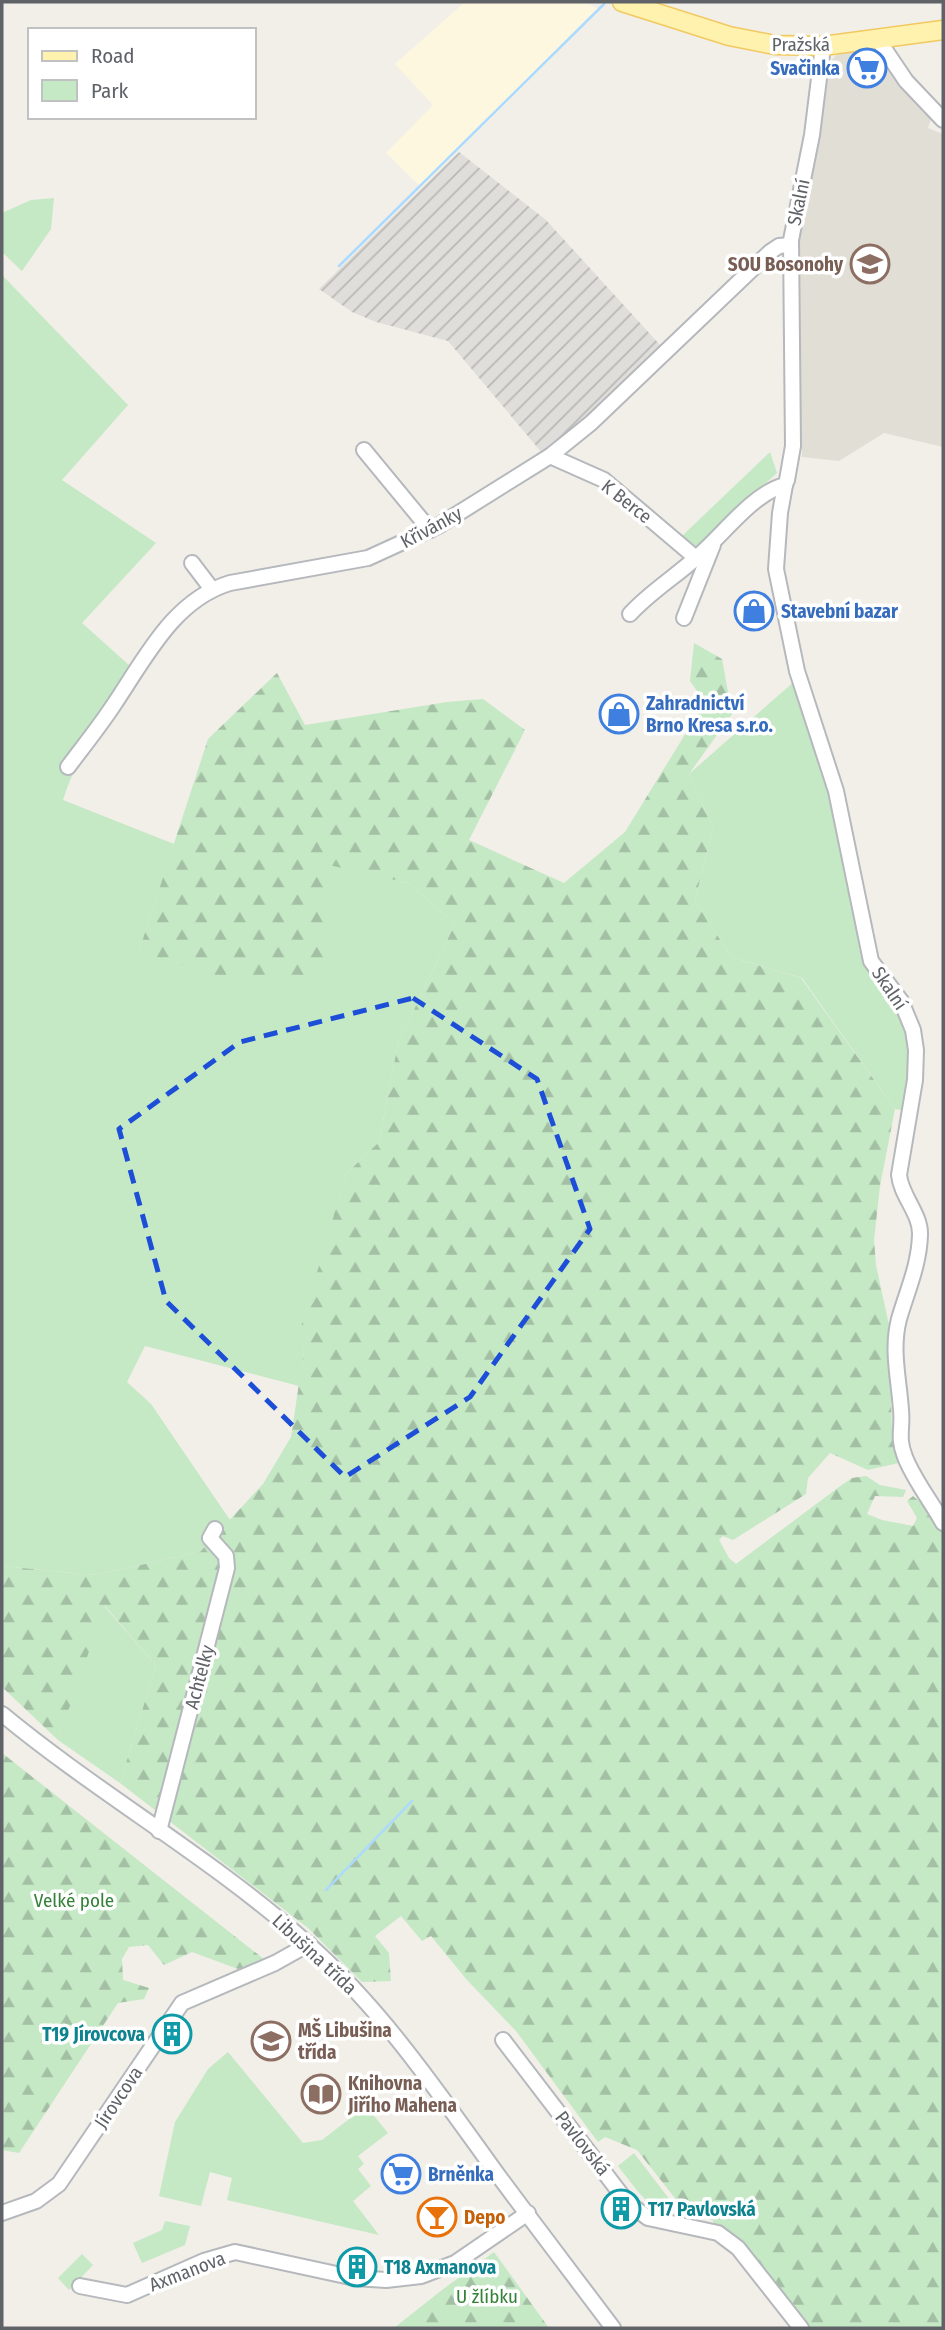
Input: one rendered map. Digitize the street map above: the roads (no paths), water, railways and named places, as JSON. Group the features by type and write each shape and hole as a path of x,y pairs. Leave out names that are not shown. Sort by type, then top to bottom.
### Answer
{"main road":[{"name":"Pražská","path":"622,2 746,41 797,47 943,30"}],"street":[{"path":"877,38 906,81 943,120"},
{"name":"Skalní","path":"823,46 812,135 790,245 793,446 780,513 776,569 797,671 836,791 871,961 908,1015 915,1040 915,1080 899,1175 900,1187 914,1213 920,1232 918,1260 909,1295 899,1319 895,1346 895,1368 902,1412 899,1437 905,1458 943,1522"},
{"name":"Křivánky","path":"68,767 113,706 151,646 192,603 211,588 368,558 430,530 550,456 591,423 770,252 779,246 790,245"},
{"path":"364,450 430,530"},
{"name":"K Berce","path":"550,456 604,480 696,558"},
{"path":"630,614 715,541 767,491 785,485"},
{"path":"684,618 715,541"},
{"path":"192,563 211,588"},
{"name":"Achtelky","path":"159,1831 227,1568 226,1556 210,1538 215,1529"},
{"name":"Libušina třída","path":"2,1714 254,1900 309,1944 350,1985 418,2066 613,2328"},
{"name":"Jírovcova","path":"2,2213 36,2201 59,2184 182,2003 275,1963 309,1944"},
{"name":"Pavlovská","path":"503,2040 627,2202 648,2218 719,2233 738,2248 801,2328"},
{"name":"Axmanova","path":"80,2286 127,2295 204,2262 235,2252 355,2278 386,2280 421,2276 455,2263 528,2213"}],"waterway":[{"path":"339,266 604,4"},
{"path":"326,1890 412,1801"}],"place":[{"name":"Svačinka","path":"867,68"},
{"name":"SOU Bosonohy","path":"870,264"},
{"name":"Stavební bazar","path":"754,611"},
{"name":"Zahradnictví Brno Kresa s.r.o.","path":"619,714"},
{"name":"T19 Jírovcova","path":"172,2034"},
{"name":"MŠ Libušina třída","path":"271,2041"},
{"name":"Knihovna Jiřího Mahena","path":"321,2094"},
{"name":"Brněnka","path":"401,2174"},
{"name":"T17 Pavlovská","path":"621,2209"},
{"name":"Depo","path":"437,2217"},
{"name":"T18 Axmanova","path":"357,2267"}],"park label":[{"name":"Velké pole","path":"74,1900"},
{"name":"U žlíbku","path":"487,2296"}]}
